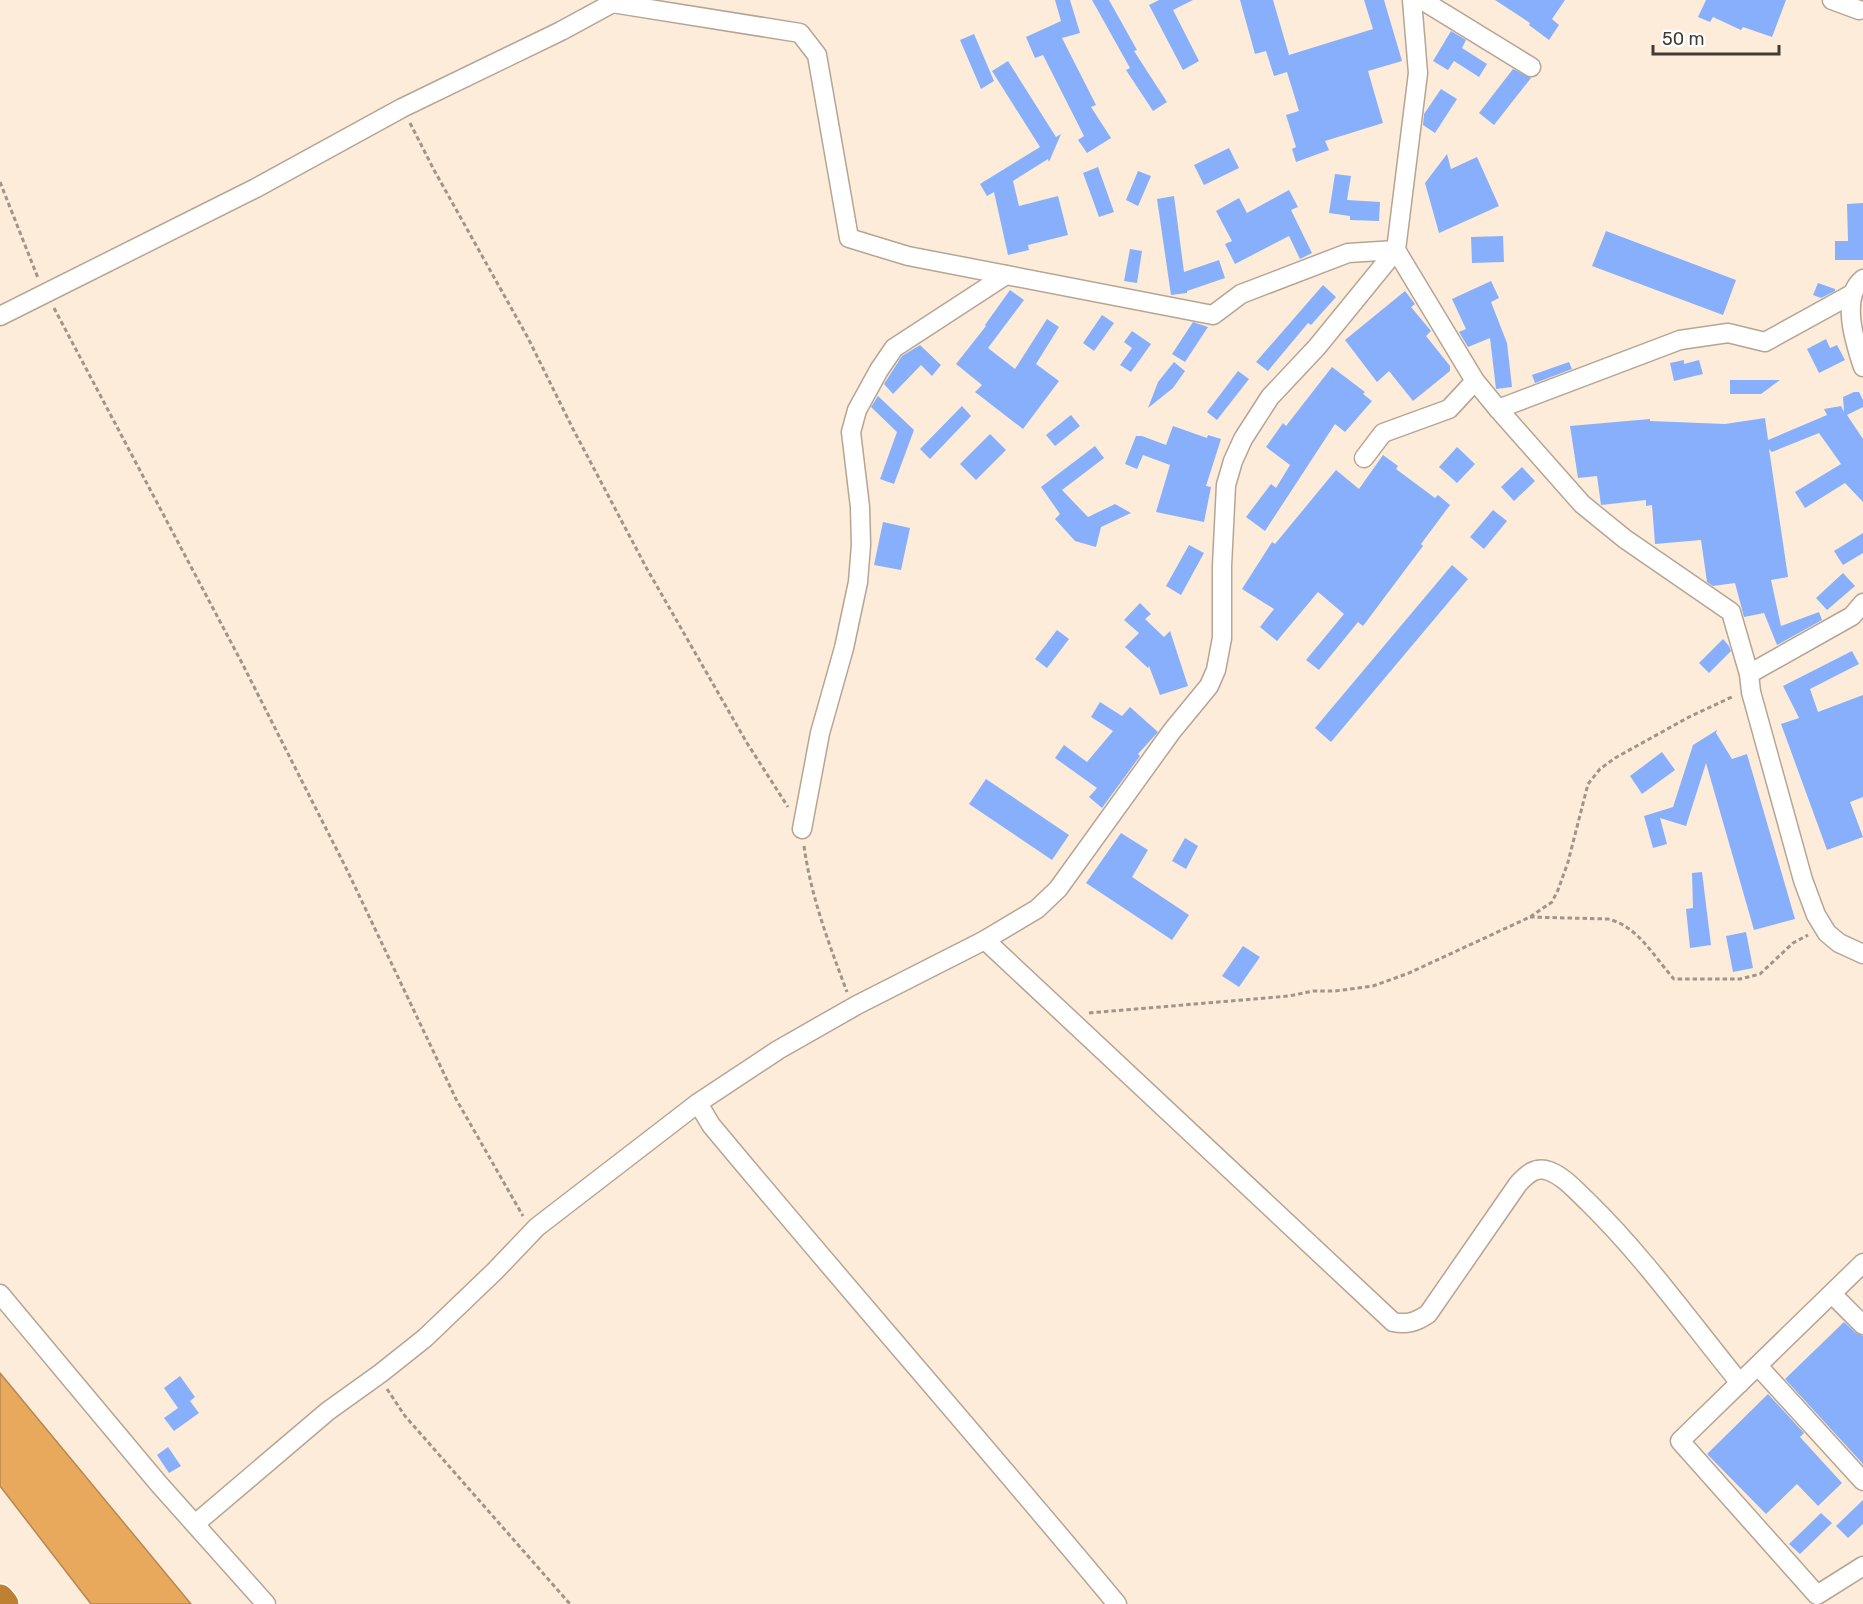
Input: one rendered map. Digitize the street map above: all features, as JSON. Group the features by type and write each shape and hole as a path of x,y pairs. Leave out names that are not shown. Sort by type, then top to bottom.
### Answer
{"highway":[{"path":"0,1598 5,1604"}],"street":[{"path":"195,1524 328,1411 425,1338 533,1232 698,1103 778,1050 853,1007 985,940 1037,909 1058,889 1172,731 1209,686 1216,670 1222,638 1222,566 1226,485 1243,439 1270,397 1317,347 1395,250 1418,73 1412,0"},
{"path":"1422,0 1531,67"},
{"path":"1832,0 1859,10"},
{"path":"0,316 256,188 402,108 561,31 615,2 800,33 817,55 849,238 908,256 1213,315 1240,294 1348,253 1395,250"},
{"path":"1395,250 1475,381 1582,504 1625,539 1731,612 1803,880 1816,915 1827,933 1839,943 1863,954"},
{"path":"802,829 820,734 844,648 858,582 861,545 860,507 851,432 856,410 894,348 1006,275"},
{"path":"1863,279 1852,294 1850,304 1863,367"},
{"path":"1498,410 1680,340 1728,333 1765,342 1852,294"},
{"path":"1364,458 1383,433 1449,409 1475,381"},
{"path":"1750,683 1852,616 1863,603"},
{"path":"985,940 1393,1322 1404,1325 1418,1321 1428,1314 1518,1184 1536,1169 1548,1170 1569,1184 1629,1246 1740,1383"},
{"path":"698,1103 711,1125 813,1247 982,1441 1117,1604"},
{"path":"1863,1263 1680,1441 1816,1595 1863,1566"},
{"path":"0,1294 158,1484 266,1604"},
{"path":"1832,1294 1863,1325"},
{"path":"1758,1366 1863,1481"}],"path":[{"path":"402,108 528,338 573,429 647,568 747,743 802,829 818,913 853,1007"},
{"path":"0,182 35,273 243,665 347,870 456,1098 533,1232"},
{"path":"1069,1020 1080,1014 1258,999 1312,991 1335,991 1373,986 1409,973 1530,917 1552,902 1558,890 1568,862 1588,784 1600,769 1615,758 1689,717 1733,697 1750,683"},
{"path":"1530,917 1585,918 1619,922 1642,940 1674,979 1685,980 1740,979 1760,974 1793,943 1812,933 1827,933"},
{"path":"381,1373 386,1388 405,1416 570,1604"}],"shaded area":[{"path":"0,1373 191,1604 91,1604 0,1486"}],"building":[{"path":"1055,0 1070,0 1080,33 1062,38 1096,105 1091,107 1111,138 1087,153 1078,140 1084,136 1043,55 1035,58 1026,37 1061,21"},
{"path":"1092,0 1109,0 1137,50 1134,51 1167,102 1153,111 1126,70 1130,68"},
{"path":"1159,0 1193,0 1173,10 1199,61 1183,70 1149,5"},
{"path":"1240,0 1273,0 1289,55 1373,29 1364,0 1384,0 1402,61 1368,71 1383,123 1325,141 1329,150 1296,162 1292,149 1296,147 1286,115 1299,111 1287,72 1274,76 1266,51 1255,54"},
{"path":"1495,0 1565,0 1552,19 1559,25 1549,40 1529,25 1530,23"},
{"path":"1706,0 1786,0 1772,37 1743,27 1741,30 1713,17 1710,22 1698,17"},
{"path":"1451,31 1466,40 1462,48 1487,64 1479,77 1454,61 1448,70 1433,61"},
{"path":"974,34 994,81 981,89 960,40"},
{"path":"1008,61 1056,137 1061,134 1049,162 1048,159 1013,181 1019,206 1058,196 1068,235 1028,245 1029,250 1008,255 994,192 987,196 980,184 1040,147 992,71"},
{"path":"1513,69 1531,78 1494,125 1479,113"},
{"path":"1441,89 1457,99 1435,133 1423,125 1424,114"},
{"path":"1229,148 1239,168 1204,185 1194,165"},
{"path":"1447,154 1451,169 1477,157 1499,206 1439,233 1425,183"},
{"path":"1098,167 1114,212 1099,217 1083,173"},
{"path":"1138,171 1151,176 1138,206 1126,200"},
{"path":"1335,174 1351,176 1347,200 1380,202 1379,221 1350,220 1350,216 1329,213"},
{"path":"1289,190 1298,207 1291,210 1312,253 1300,259 1289,236 1235,264 1225,244 1232,241 1216,211 1239,198 1247,213"},
{"path":"1174,196 1184,272 1219,260 1225,278 1187,291 1187,293 1171,295 1157,199"},
{"path":"1863,203 1863,260 1835,260 1835,241 1848,241 1847,204"},
{"path":"1606,231 1736,280 1723,315 1592,266"},
{"path":"1503,236 1504,262 1472,263 1471,237"},
{"path":"1130,249 1142,251 1137,283 1124,281"},
{"path":"1491,281 1499,298 1491,302 1507,343 1512,387 1496,389 1490,338 1468,347 1459,332 1466,329 1452,299"},
{"path":"1818,283 1835,289 1835,291 1821,298 1813,295"},
{"path":"1323,285 1336,297 1311,325 1308,323 1268,371 1256,362"},
{"path":"1010,290 1024,300 988,348 1015,369 1047,319 1059,327 1036,364 1059,381 1023,429 975,392 982,385 956,364 986,326"},
{"path":"1405,291 1415,304 1411,307 1431,331 1426,336 1450,366 1450,371 1413,401 1389,371 1377,382 1345,340"},
{"path":"1102,315 1114,323 1094,351 1083,343"},
{"path":"1193,322 1208,327 1185,362 1172,354"},
{"path":"1132,331 1151,344 1131,372 1120,365 1132,348 1124,342"},
{"path":"1826,339 1830,348 1837,345 1845,360 1819,373 1807,349"},
{"path":"920,345 941,365 932,376 921,365 893,394 884,384 902,356"},
{"path":"1684,360 1684,364 1699,360 1703,374 1674,381 1670,363"},
{"path":"1174,362 1185,371 1173,388 1148,408 1158,382"},
{"path":"1569,362 1572,369 1535,383 1532,375"},
{"path":"1332,367 1365,392 1363,394 1372,401 1345,432 1335,424 1265,531 1246,517 1271,484 1276,488 1290,465 1266,447 1283,423 1286,426"},
{"path":"1238,371 1249,379 1217,420 1207,412"},
{"path":"1730,380 1780,380 1761,394 1730,394"},
{"path":"1859,392 1863,400 1863,407 1847,415 1863,439 1863,502 1845,483 1805,508 1795,492 1841,464 1819,433 1772,452 1769,449 1788,577 1771,580 1781,626 1819,612 1822,620 1777,645 1764,613 1744,617 1735,583 1713,586 1707,582 1701,540 1655,544 1652,505 1646,506 1646,500 1601,505 1597,476 1578,478 1570,426 1650,419 1650,421 1725,424 1765,418 1768,440 1827,415 1824,409 1841,406 1844,412 1843,397"},
{"path":"878,396 914,430 894,484 880,479 897,432 871,407"},
{"path":"962,406 971,416 930,459 920,449"},
{"path":"1071,415 1080,426 1055,446 1046,435"},
{"path":"1173,426 1207,438 1208,435 1221,439 1206,486 1211,487 1204,522 1156,512 1170,465 1143,455 1137,469 1125,464 1136,436 1166,445"},
{"path":"990,434 1006,450 976,480 960,464"},
{"path":"1095,446 1104,458 1062,490 1088,517 1115,504 1131,513 1101,527 1096,547 1075,541 1055,519 1060,514 1041,487"},
{"path":"1457,447 1475,464 1457,483 1439,467"},
{"path":"1383,455 1398,466 1396,469 1435,498 1438,495 1450,505 1421,544 1423,546 1363,626 1358,622 1319,670 1306,660 1344,614 1318,592 1277,641 1260,627 1274,609 1242,589 1272,542 1275,544 1336,470 1359,489"},
{"path":"1522,467 1535,481 1514,501 1501,487"},
{"path":"1493,510 1507,521 1484,549 1470,537"},
{"path":"883,522 910,528 901,570 874,565"},
{"path":"1863,533 1863,553 1843,565 1834,551"},
{"path":"1189,545 1204,553 1181,595 1166,586"},
{"path":"1452,565 1468,579 1331,742 1315,728"},
{"path":"1843,573 1855,586 1827,610 1816,598"},
{"path":"1140,603 1151,614 1145,619 1164,637 1170,631 1188,686 1160,695 1149,666 1148,668 1125,647 1139,633 1124,620"},
{"path":"1057,630 1069,639 1047,668 1035,659"},
{"path":"1723,639 1731,651 1709,673 1699,663"},
{"path":"1852,651 1859,664 1810,689 1818,712 1863,695 1863,797 1850,802 1863,837 1827,850 1781,724 1799,718 1783,686"},
{"path":"1100,702 1122,716 1130,707 1158,732 1138,754 1140,756 1102,808 1089,797 1097,788 1055,758 1064,745 1087,762 1113,731 1091,717"},
{"path":"1717,730 1716,733 1732,759 1747,754 1795,919 1754,930 1706,763 1686,826 1660,818 1667,844 1653,848 1644,816 1673,807 1693,745"},
{"path":"1662,752 1675,770 1642,794 1630,776"},
{"path":"986,779 1069,835 1052,860 969,804"},
{"path":"1121,833 1148,850 1132,877 1189,915 1172,940 1086,883"},
{"path":"1185,838 1198,846 1186,869 1172,861"},
{"path":"1702,872 1711,945 1690,948 1686,909 1693,908 1692,873"},
{"path":"1746,932 1753,968 1733,972 1726,936"},
{"path":"1243,946 1260,957 1239,987 1222,976"},
{"path":"1844,1322 1863,1336 1863,1464 1785,1379"},
{"path":"180,1376 195,1397 190,1401 199,1413 174,1431 164,1418 178,1408 164,1388"},
{"path":"1768,1394 1804,1433 1800,1437 1842,1483 1818,1506 1797,1484 1766,1514 1707,1454"},
{"path":"168,1447 181,1466 169,1473 157,1455"},
{"path":"1863,1500 1863,1524 1848,1538 1836,1526"},
{"path":"1821,1513 1832,1523 1800,1554 1789,1544"}]}
